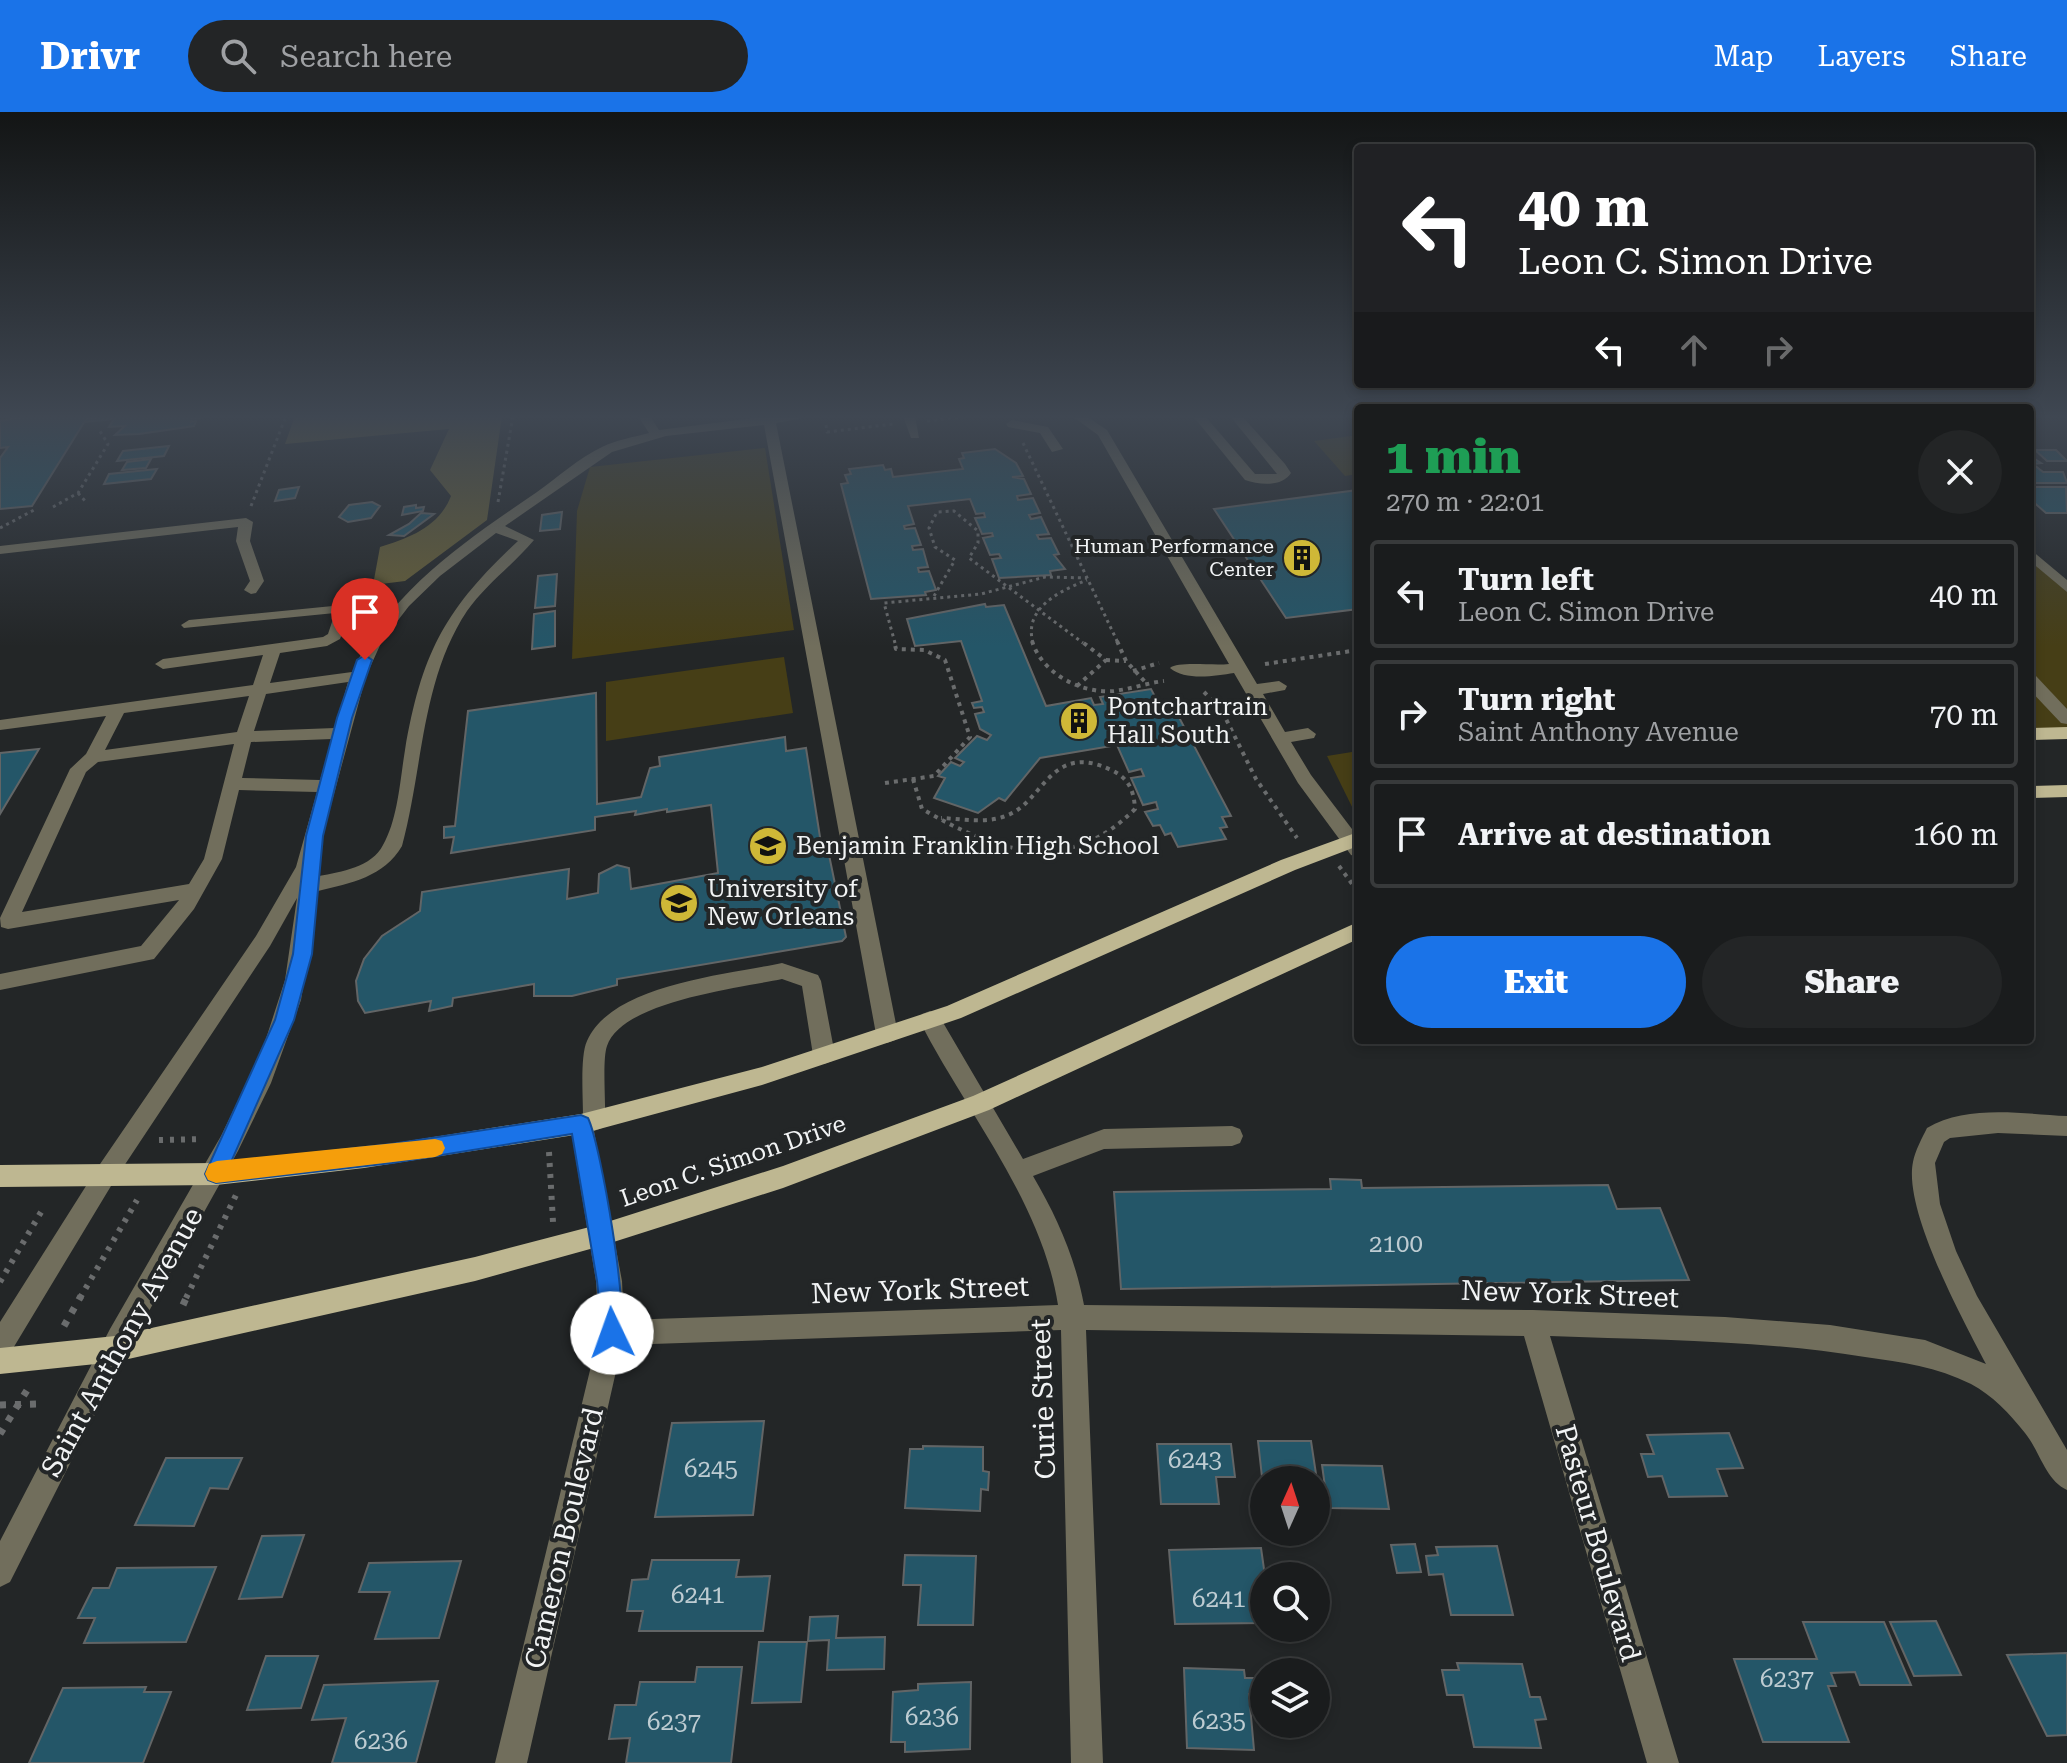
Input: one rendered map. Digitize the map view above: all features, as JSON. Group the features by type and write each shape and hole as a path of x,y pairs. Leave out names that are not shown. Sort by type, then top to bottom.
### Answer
{"main road":[{"path":"2034,734 2067,733"},
{"path":"2034,792 2067,791"},
{"path":"0,1176 216,1174 364,1158 587,1122 824,1055 930,1020 1354,844"},
{"name":"Leon C. Simon Drive","path":"0,1361 115,1349 445,1277 601,1235 783,1177 981,1103 1354,932"}],"street":[{"name":"Saint Anthony Avenue","path":"0,1346 106,1174 263,941 305,867 358,676 375,640 404,603 435,573 542,493"},
{"path":"783,493 840,789 860,916 887,1034"},
{"path":"1138,493 1280,738 1354,843"},
{"path":"0,550 246,522 243,541 257,581 251,590"},
{"path":"308,886 365,871 384,861 393,846 419,718 439,648 467,602 527,540 494,527"},
{"path":"2034,557 2067,588"},
{"path":"163,664 327,641 335,636 343,611 338,608 189,625"},
{"path":"0,982 147,953 195,890 213,859 258,688 273,649"},
{"path":"1172,670 1210,672 1239,667"},
{"path":"0,725 358,676"},
{"path":"2034,684 2067,719"},
{"path":"1252,690 1279,686"},
{"path":"118,709 93,757 79,769 8,922 195,890"},
{"path":"93,757 244,737 341,733"},
{"path":"1280,738 1308,734"},
{"path":"233,784 328,786"},
{"name":"Saint Anthony Avenue","path":"0,1572 115,1349 216,1174 284,1020 303,954 315,836"},
{"name":"Cameron Boulevard","path":"511,1763 612,1333 609,1281 587,1122 596,1044 613,1021 642,1002 782,971 811,981 824,1055"},
{"name":"Curie Street","path":"930,1020 1020,1170 1058,1250 1073,1317 1087,1763"},
{"path":"2067,1126 1955,1126 1937,1132 1927,1147 1923,1172 1943,1251 1965,1299 2067,1476"},
{"path":"1020,1170 1104,1139 1232,1136"},
{"name":"New York Street","path":"612,1333 1073,1317 1533,1323 1815,1337 1925,1353 1980,1375 2011,1397 2040,1429"},
{"name":"Pasteur Boulevard","path":"1533,1323 1663,1763"}],"path":[{"path":"78,493 87,503"},
{"path":"53,507 78,493"},
{"path":"246,522 257,493"},
{"path":"494,527 500,493"},
{"path":"1047,493 1126,661 1147,684"},
{"path":"0,528 36,509"},
{"path":"969,558 978,543 978,531 961,514 942,510 933,516 927,534 935,548 955,560 969,558 1106,660 1126,661"},
{"path":"934,597 955,560"},
{"path":"885,783 934,776 970,737 945,660 924,650 896,649 884,603 968,596 1045,577 1088,579"},
{"path":"1088,579 1061,591 1039,609 1032,638 1039,660 1052,672 1077,686 1110,693 1147,684 1172,670"},
{"path":"1265,664 1354,651"},
{"path":"1077,686 1106,660"},
{"path":"1133,671 1172,670"},
{"path":"1198,687 1222,711 1256,779 1297,838"},
{"path":"913,779 922,809 941,818 1000,845 1055,853 1099,840 1117,829 1135,809 1135,793 1125,777 1110,769 1093,764 1072,765 1054,772 1023,807 1004,817 941,818"},
{"path":"159,1140 205,1139"},
{"path":"548,1147 553,1223"},
{"path":"0,1434 152,1174"},
{"path":"183,1306 237,1194"},
{"path":"0,1282 44,1207"},
{"path":"0,1405 39,1404"}],"shaded area":[{"path":"449,493 491,493 487,520 405,581 373,585 380,547 422,530 439,516 451,496"},
{"path":"582,493 772,493 794,630 572,659 577,511"},
{"path":"2034,557 2067,588 2067,733 2034,734"},
{"path":"784,657 793,713 606,741 606,682"},
{"path":"1354,752 1354,811 1327,756"}],"building":[{"path":"0,493 40,493 32,506 0,509"},
{"path":"278,493 297,493 295,498 275,501"},
{"path":"843,493 1031,493 1017,496 1018,500 1033,498 1040,513 1029,515 1031,519 1041,517 1049,534 1037,535 1039,539 1051,538 1059,554 1054,555 1065,569 1050,571 1051,575 999,578 992,559 1001,558 999,554 990,555 983,538 993,536 992,533 982,534 975,518 985,517 984,513 976,514 970,499 908,506 914,524 904,526 905,529 915,528 921,545 912,546 913,550 923,549 928,567 918,568 919,572 929,571 936,590 925,592 926,595 871,599"},
{"name":"Human Performance Center","path":"1354,493 1354,610 1286,618 1214,509"},
{"path":"2034,493 2066,493 2067,513 2046,513 2034,502"},
{"path":"372,502 380,506 371,518 348,522 339,517 349,505"},
{"path":"416,505 416,508 424,507 423,511 402,515 404,507"},
{"path":"562,512 560,529 540,531 542,515"},
{"path":"421,513 434,514 404,536 389,535 409,524"},
{"path":"557,574 555,606 535,608 538,576"},
{"name":"Pontchartrain Hall South","path":"985,604 986,607 1004,605 1046,706 1091,698 1094,705 1103,704 1100,697 1151,689 1160,706 1172,704 1231,816 1222,817 1227,827 1220,828 1226,839 1178,847 1171,833 1165,835 1160,825 1153,826 1145,812 1158,809 1156,802 1143,805 1131,778 1144,776 1141,769 1129,772 1117,745 1040,758 1005,801 999,798 978,813 934,798 945,778 938,776 951,762 960,766 964,762 955,758 977,736 987,740 991,735 980,729 975,714 984,712 982,707 974,708 972,703 982,701 961,641 915,646 907,619"},
{"path":"555,611 555,646 532,649 534,614"},
{"name":"Benjamin Franklin High School","path":"596,693 597,804 641,797 650,768 660,766 659,757 785,737 786,751 806,748 823,856 829,855 846,937 842,941 617,979 617,985 572,996 534,996 534,984 453,998 452,1006 429,1011 431,1001 365,1013 358,1001 356,981 364,959 382,936 420,911 422,892 569,869 567,899 598,893 599,874 617,865 629,868 631,889 718,873 711,805 667,812 667,809 635,815 636,811 595,817 595,830 451,853 454,837 444,838 444,827 455,826 468,711"},
{"path":"39,749 0,814 0,753"},
{"path":"1330,1179 1361,1180 1362,1188 1608,1185 1617,1209 1660,1208 1689,1280 1121,1289 1114,1192 1331,1189"},
{"path":"764,1421 753,1515 655,1517 672,1423"},
{"path":"1729,1433 1743,1468 1717,1469 1727,1496 1669,1497 1662,1476 1648,1477 1641,1454 1654,1454 1647,1435"},
{"path":"1258,1441 1311,1441 1315,1466 1261,1466"},
{"path":"1157,1444 1231,1444 1235,1477 1216,1477 1219,1504 1161,1504"},
{"path":"923,1446 983,1447 983,1471 989,1472 988,1490 981,1489 980,1511 905,1508 910,1449 923,1449"},
{"path":"166,1458 242,1458 228,1489 210,1488 194,1526 135,1525"},
{"path":"1322,1465 1382,1466 1389,1509 1330,1508 1330,1466"},
{"path":"304,1535 282,1597 239,1599 262,1536"},
{"path":"1415,1544 1421,1572 1397,1573 1391,1545"},
{"path":"1497,1546 1513,1615 1451,1615 1443,1574 1429,1575 1426,1556 1438,1555 1436,1547"},
{"path":"1261,1548 1263,1562 1250,1562 1250,1623 1175,1624 1169,1550"},
{"path":"905,1555 976,1556 973,1625 918,1625 921,1585 903,1585"},
{"path":"652,1560 739,1560 736,1577 770,1576 763,1631 639,1631 643,1611 627,1611 632,1580 648,1579"},
{"path":"461,1561 439,1638 375,1639 390,1592 359,1592 369,1563"},
{"path":"216,1567 186,1642 84,1643 95,1618 78,1618 93,1588 109,1588 117,1568"},
{"path":"838,1616 836,1638 885,1637 884,1669 827,1670 829,1640 808,1641 810,1617"},
{"path":"1936,1621 1961,1675 1914,1676 1890,1622"},
{"path":"1803,1622 1884,1622 1911,1685 1860,1685 1855,1672 1831,1673 1836,1686 1828,1686 1849,1742 1763,1742 1734,1659 1817,1659"},
{"path":"759,1642 807,1642 801,1702 752,1703"},
{"path":"2067,1653 2067,1735 2047,1736 2007,1655"},
{"path":"266,1656 318,1656 301,1708 247,1710"},
{"path":"1457,1663 1522,1664 1530,1697 1540,1697 1546,1719 1535,1720 1541,1748 1474,1747 1463,1695 1447,1695 1442,1670 1459,1670"},
{"path":"697,1667 742,1667 731,1763 626,1763 630,1738 609,1739 615,1705 636,1705 640,1682 695,1682"},
{"path":"1184,1668 1244,1670 1245,1678 1250,1678 1250,1738 1253,1738 1254,1750 1187,1748"},
{"path":"438,1681 416,1763 332,1763 346,1718 312,1720 324,1685"},
{"path":"971,1682 970,1749 905,1752 905,1742 891,1742 893,1692 918,1690 918,1684"},
{"path":"146,1687 144,1692 171,1692 143,1763 29,1763 63,1688"}],"slow traffic":[{"path":"217,1171 216,1174 435,1148"}],"place":[{"name":"Human Performance Center","path":"1302,558"},
{"name":"Pontchartrain Hall South","path":"1079,721"},
{"name":"Benjamin Franklin High School","path":"768,846"},
{"name":"University of New Orleans","path":"679,903"}],"route":[{"path":"365,660 345,718 315,836 305,904 303,954 284,1020 216,1174 364,1158 581,1124 609,1281 612,1333"}]}
